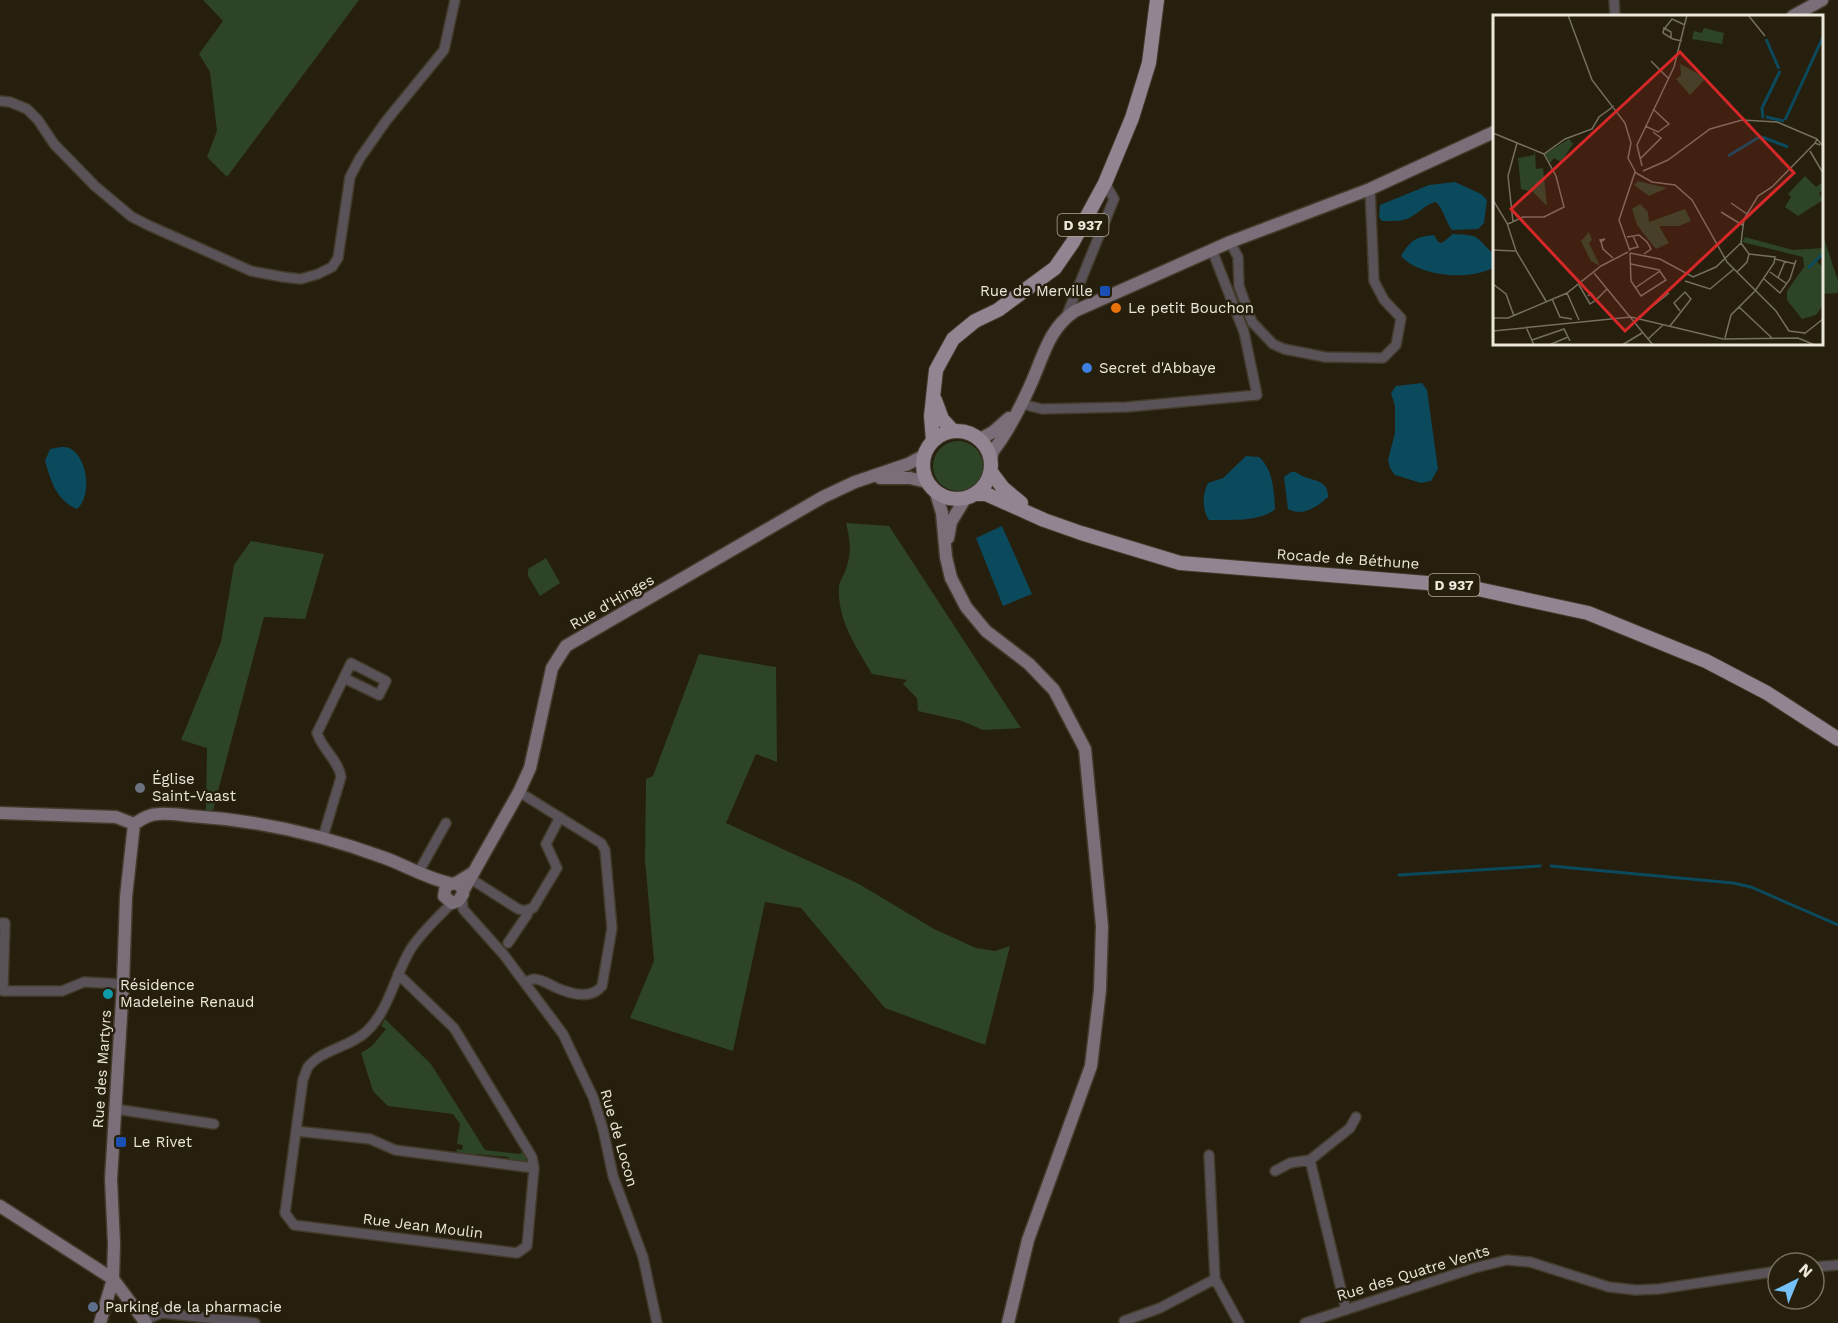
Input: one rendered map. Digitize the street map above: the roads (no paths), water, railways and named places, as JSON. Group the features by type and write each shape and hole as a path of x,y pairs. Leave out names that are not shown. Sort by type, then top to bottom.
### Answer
{"main road":[{"name":"D 937","path":"933,441 931,417 936,370 954,339 975,321 998,310 1055,268 1074,242 1105,183 1132,118 1149,63 1157,0"},
{"path":"934,398 942,419 953,431"},
{"path":"953,431 972,434 980,439 987,448 991,465 988,480 971,496 955,500 932,487 924,473 925,455 933,441 942,434 953,431"},
{"name":"Rocade de Béthune","path":"991,465 1003,488 1013,498 1044,519"},
{"name":"Rocade de Béthune","path":"971,496 986,494 1044,519 1136,551 1180,563 1464,586 1588,613 1706,661 1767,693 1838,739"}],"street":[{"path":"0,101 10,102 27,109 38,120 54,144 95,186 132,217 251,271 301,279 332,267 338,258 350,177 360,158 386,121 444,50 455,0"},
{"path":"1614,0 1615,15"},
{"path":"1795,15 1822,0"},
{"path":"991,465 1053,332 1066,317 1084,306 1230,242 1370,189 1493,132"},
{"path":"1066,317 1114,199 1105,183"},
{"path":"1230,242 1239,257 1239,286 1252,322 1273,344 1284,349 1325,357 1383,358 1396,345 1401,318 1384,300 1374,281 1370,189"},
{"path":"980,439 993,432 1019,408 1127,407 1257,395 1244,332 1212,250"},
{"name":"Rue d'Hinges","path":"473,875 530,768 552,668 566,646 823,497 855,482 908,464 925,455"},
{"name":"Rue d'Hinges","path":"855,482 889,477 910,478 932,487"},
{"path":"932,487 942,513 946,557 951,578 966,607 986,631 1029,664 1054,690 1085,749 1102,926 1100,990 1091,1066 1031,1232 1008,1323"},
{"path":"946,557 951,522 971,496"},
{"path":"323,837 341,777 340,770 319,740 317,733 344,678"},
{"path":"519,792 601,843 605,850 612,928 602,986 597,992 587,995 558,989 533,979 525,983"},
{"path":"0,813 94,815 116,817 134,824 147,816 160,813 216,817 323,837 387,859 430,879 453,894 473,875 518,909 533,908 557,868 546,844 560,817"},
{"path":"418,873 447,822"},
{"name":"Rue des Martyrs","path":"100,1323 113,1279 111,1179 126,897 134,824"},
{"name":"Rue de Locon","path":"453,894 460,911 473,921 504,955 563,1034 593,1097 603,1129 613,1176 643,1257 657,1323"},
{"name":"Rue Jean Moulin","path":"398,974 454,1028 523,1138 532,1157 534,1168 527,1246 517,1253 294,1225 285,1213 303,1079 308,1067 322,1056 351,1043 367,1031 379,1016 398,974 412,946 441,914 453,894"},
{"path":"508,943 529,909"},
{"path":"0,923 5,923 2,991 62,991 84,982 123,984"},
{"path":"115,1109 214,1124"},
{"path":"1275,1171 1290,1163 1310,1160 1350,1128 1356,1117"},
{"path":"296,1131 370,1139 395,1150 534,1168"},
{"path":"1209,1155 1215,1279 1239,1323"},
{"path":"1310,1160 1346,1310"},
{"path":"0,1206 113,1279 145,1322 162,1313 255,1323"},
{"name":"Rue des Quatre Vents","path":"1305,1323 1474,1268 1507,1260 1530,1262 1609,1287 1635,1290 1659,1289 1766,1273"},
{"path":"1124,1321 1160,1308 1215,1279"}],"water":[{"path":"1455,182 1481,194 1487,200 1484,223 1478,229 1452,230 1436,202 1404,220 1382,221 1379,217 1380,205 1429,185"},
{"path":"1453,234 1474,236 1493,253 1493,267 1473,274 1446,275 1420,269 1401,256 1418,238 1434,235 1438,242 1442,243"},
{"path":"1422,383 1427,390 1438,469 1431,481 1421,483 1395,475 1388,460 1395,433 1395,406 1391,393 1396,386"},
{"path":"70,448 77,454 84,469 85,496 77,509 59,495 52,483 45,461 50,449"},
{"path":"1246,456 1259,457 1264,462 1272,481 1275,509 1253,518 1209,520 1204,502 1208,483 1223,478"},
{"path":"1291,472 1321,483 1325,486 1328,497 1304,511 1288,509 1284,477"},
{"path":"1002,526 1032,594 1003,606 976,538"}],"waterway":[{"path":"1399,875 1540,866"},
{"path":"1551,866 1733,883 1751,887 1838,925"}],"place":[{"name":"Rue de Merville","path":"1105,291"},
{"name":"Le petit Bouchon","path":"1116,308"},
{"name":"Secret d'Abbaye","path":"1087,368"},
{"name":"Église Saint-Vaast","path":"140,788"},
{"name":"Résidence Madeleine Renaud","path":"108,994"},
{"name":"Le Rivet","path":"121,1142"},
{"name":"Parking de la pharmacie","path":"93,1307"}]}
